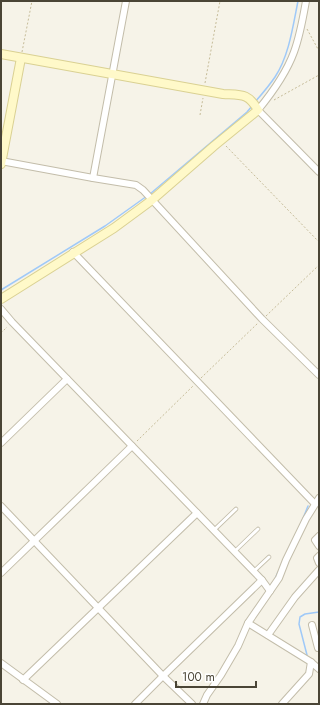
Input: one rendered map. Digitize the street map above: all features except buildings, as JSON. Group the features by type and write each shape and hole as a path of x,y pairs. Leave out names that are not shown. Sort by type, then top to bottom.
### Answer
{"street":[{"path":"93,178 126,1"},
{"path":"1,299 73,252 114,228 152,200 221,140 254,105 271,95 294,52 306,1"},
{"path":"1,54 223,94 242,94 319,172"},
{"path":"21,58 1,162 136,185 143,190 262,319 319,375"},
{"path":"73,252 315,504"},
{"path":"1,309 213,531 262,580 270,591"},
{"path":"1,444 67,378"},
{"path":"1,573 132,446"},
{"path":"203,704 207,695 238,646 248,623 279,578 306,519 319,498"},
{"path":"1,506 98,609 192,704"},
{"path":"24,680 197,513"},
{"path":"319,536 315,540 319,546"},
{"path":"319,556 317,558 319,562"},
{"path":"268,635 295,597 319,570"},
{"path":"135,704 262,580"},
{"path":"248,623 319,668"},
{"path":"312,624 318,648 319,647"},
{"path":"282,704 309,674 311,662"},
{"path":"1,663 57,704"}],"lane":[{"path":"213,531 236,509"},
{"path":"234,552 258,529"},
{"path":"253,572 269,557"}],"path":[{"path":"21,58 32,1"},
{"path":"200,115 220,1"},
{"path":"302,21 319,51"},
{"path":"274,100 319,75"},
{"path":"221,140 319,242"},
{"path":"262,319 319,265"},
{"path":"1,333 12,322"}],"waterway":[{"path":"255,102 275,77 284,60 290,40 298,1"},
{"path":"150,194 247,112 252,106"},
{"path":"1,290 105,226 147,196"},
{"path":"302,521 308,506"},
{"path":"275,579 278,572"},
{"path":"307,655 299,624 300,617 305,614 319,612"}]}
